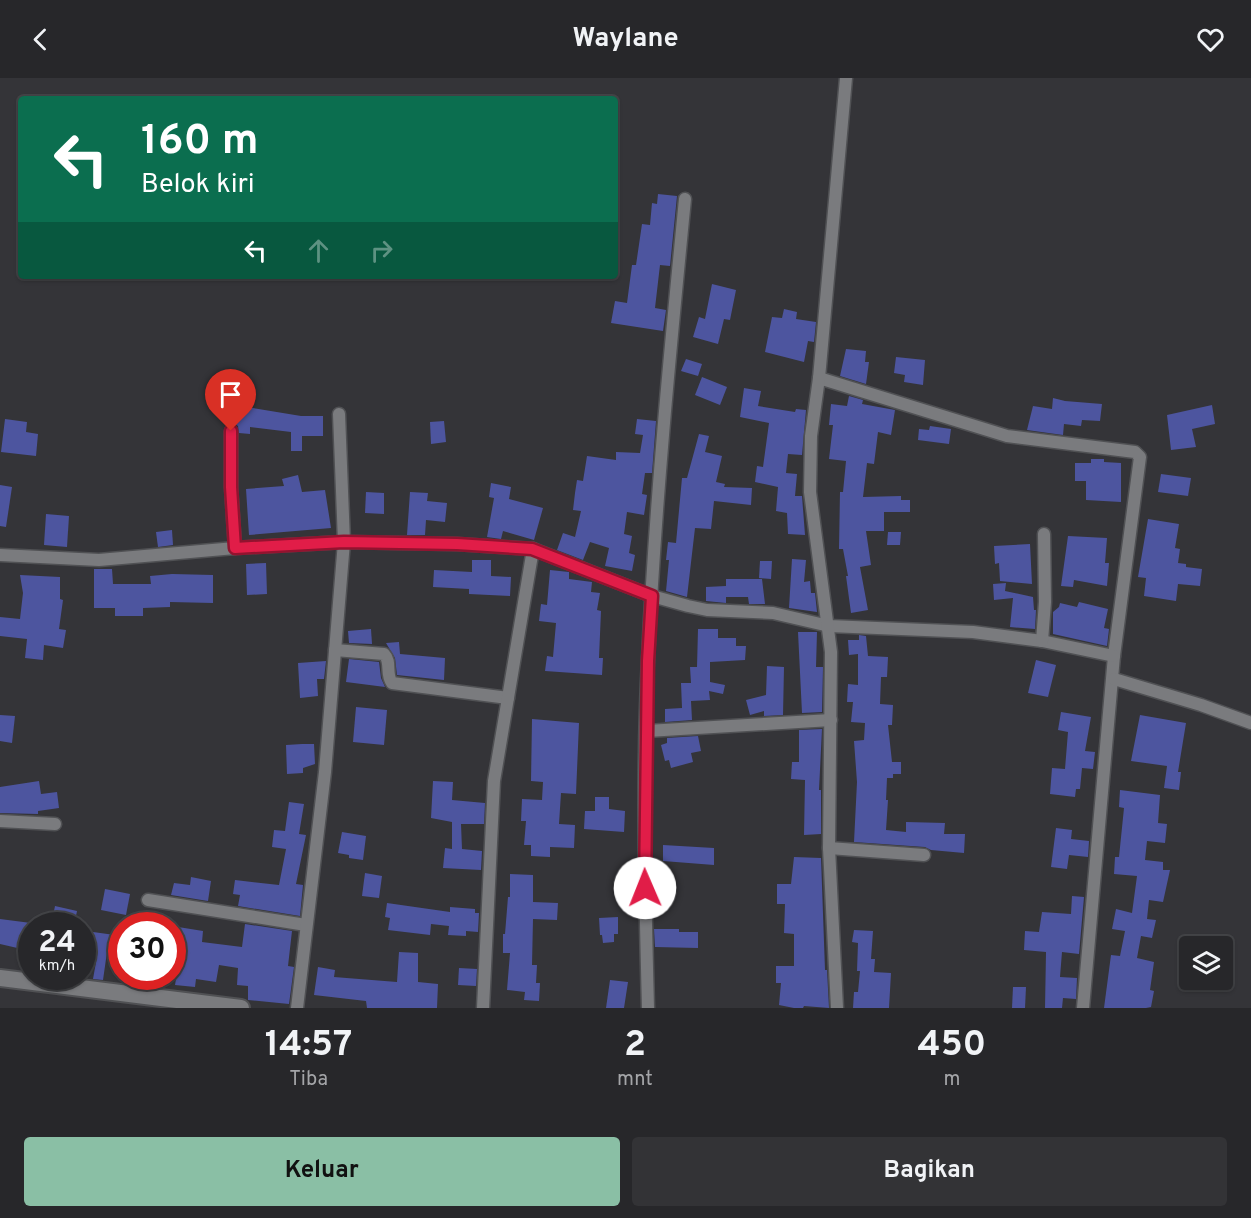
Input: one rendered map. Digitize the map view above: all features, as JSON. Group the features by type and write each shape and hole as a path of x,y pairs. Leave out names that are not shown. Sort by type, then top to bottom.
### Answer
{"street":[{"path":"837,1008 829,848 831,720 829,626 810,492 811,436 819,378 846,78"},
{"path":"648,1008 644,808 648,661 661,446 685,199"},
{"path":"819,378 1007,436 1137,454 1141,463 1114,657 1114,679 1083,1008"},
{"path":"297,1008 325,771 344,542 339,414"},
{"path":"231,431 231,487 235,548"},
{"path":"1042,641 1045,602 1044,534"},
{"path":"0,555 99,560 235,548 344,542 457,544 532,549 652,596 688,606 773,613 829,626 973,632 1042,641 1114,657"},
{"path":"483,1008 494,781 532,549"},
{"path":"335,650 384,654 388,660 389,677 392,683 508,698"},
{"path":"1114,679 1201,705 1251,723"},
{"path":"647,731 831,720"},
{"path":"0,821 55,824"},
{"path":"829,848 924,855"},
{"path":"148,900 306,925"},
{"path":"0,978 241,1008"}],"building":[{"path":"658,194 677,196 670,266 660,265 655,308 666,310 663,331 611,323 615,301 627,303 632,265 636,265 642,224 650,225 652,203 657,204"},
{"path":"712,284 736,290 730,320 724,319 718,344 693,337 699,317 705,319"},
{"path":"784,309 797,312 796,319 816,322 814,342 808,341 804,362 765,352 772,317 782,318"},
{"path":"846,349 866,351 865,362 869,362 866,384 840,376"},
{"path":"896,357 925,360 923,385 904,382 905,375 894,373"},
{"path":"686,359 702,364 698,376 681,371"},
{"path":"702,377 727,387 720,405 695,395"},
{"path":"744,388 761,391 758,406 795,412 796,409 806,410 802,455 788,454 786,473 797,474 795,496 802,496 805,535 788,534 787,513 776,511 778,487 755,482 757,466 763,467 769,423 740,417"},
{"path":"849,396 863,400 862,404 895,410 891,435 878,432 874,464 867,463 863,497 901,496 901,500 910,500 910,512 884,512 884,531 866,531 871,565 860,567 868,610 851,613 843,549 839,549 840,492 843,492 846,461 829,459 833,425 829,425 831,404 847,406"},
{"path":"1053,398 1102,404 1100,421 1082,420 1081,426 1064,424 1063,435 1027,430 1033,406 1052,409"},
{"path":"235,405 301,416 323,416 323,436 302,436 302,451 291,451 291,432 250,427 250,434 239,433 238,426 234,423"},
{"path":"1212,405 1215,424 1192,429 1196,447 1171,450 1167,415"},
{"path":"5,419 27,422 26,432 38,434 36,456 1,452"},
{"path":"637,419 656,421 652,473 645,473 642,494 647,495 644,515 627,512 624,534 632,536 629,553 635,555 632,571 605,566 609,548 590,542 583,560 557,550 563,533 575,537 581,511 573,510 575,493 577,480 583,481 587,456 616,460 616,452 640,453 643,435 635,434"},
{"path":"444,421 446,442 431,444 430,422"},
{"path":"930,426 951,429 949,444 918,440 919,429 929,430"},
{"path":"699,434 709,436 705,452 722,456 716,482 725,484 724,487 752,488 751,505 714,501 711,529 695,528 687,597 666,591 669,560 666,560 668,542 676,543 682,478 687,478"},
{"path":"1091,459 1121,463 1121,502 1086,500 1086,481 1075,481 1075,463 1091,463"},
{"path":"1161,474 1191,478 1188,496 1158,492"},
{"path":"298,475 302,492 325,490 331,528 249,535 246,489 284,486 282,479"},
{"path":"491,483 511,487 509,499 543,508 534,540 503,531 501,539 487,537 494,498 489,497"},
{"path":"0,485 12,487 6,527 0,526"},
{"path":"366,492 384,493 384,514 365,513"},
{"path":"410,492 428,493 427,501 447,503 445,522 426,520 425,535 407,535"},
{"path":"46,514 69,516 67,547 44,545"},
{"path":"1148,519 1179,524 1175,548 1180,549 1178,563 1186,564 1186,567 1202,569 1200,586 1178,584 1176,601 1144,596 1146,578 1138,577"},
{"path":"172,530 173,545 158,547 156,532"},
{"path":"888,532 901,532 900,545 887,545"},
{"path":"1068,536 1107,538 1105,563 1109,563 1107,586 1074,580 1073,587 1061,586"},
{"path":"1030,544 1032,584 1000,581 999,563 995,564 994,546"},
{"path":"792,559 806,560 804,582 810,581 811,593 815,593 817,612 789,608"},
{"path":"472,560 491,560 491,576 511,577 510,596 469,594 469,589 433,587 434,570 472,572"},
{"path":"760,561 772,561 771,579 759,578"},
{"path":"266,563 267,594 247,595 246,564"},
{"path":"94,569 112,569 113,584 151,584 150,576 172,574 213,575 213,603 170,602 170,607 143,608 143,616 115,616 115,608 94,608"},
{"path":"550,570 569,572 569,579 592,582 591,592 600,593 597,610 601,611 599,658 603,658 602,675 545,671 547,656 553,657 556,623 539,621 541,604 547,605"},
{"path":"20,575 60,577 60,599 63,600 59,629 66,630 63,648 44,645 43,660 25,658 27,639 0,636 0,617 20,619 23,593"},
{"path":"726,579 762,579 765,604 749,604 748,597 726,597 726,603 706,601 706,587 726,586"},
{"path":"1006,583 1005,591 1033,597 1034,610 1036,610 1035,629 1010,627 1013,598 994,600 993,584"},
{"path":"1079,602 1108,609 1104,628 1109,629 1107,646 1053,634 1053,612 1060,603 1077,607"},
{"path":"371,629 372,644 349,643 348,631"},
{"path":"698,629 718,629 718,638 736,638 736,646 746,646 745,660 710,662 710,682 725,685 723,694 709,691 710,700 691,701 692,720 665,722 665,709 682,708 681,683 691,683 690,667 697,667"},
{"path":"798,632 817,632 816,667 823,667 822,712 802,713"},
{"path":"859,635 866,636 868,656 888,657 887,677 881,677 880,704 893,705 892,725 888,725 892,762 901,762 901,774 893,774 893,778 887,778 886,830 906,832 906,822 945,823 944,834 965,834 964,853 931,850 925,847 854,842 857,782 854,741 864,740 865,723 851,722 853,702 847,702 848,684 858,685 858,654 849,655 848,640 859,640"},
{"path":"399,642 400,654 445,658 444,680 397,675 395,658 386,643"},
{"path":"349,659 379,662 385,687 346,682"},
{"path":"1036,660 1056,665 1048,697 1028,693"},
{"path":"326,661 324,679 317,679 318,696 300,698 298,663"},
{"path":"767,666 784,667 783,715 764,716 764,711 750,715 746,700 766,695"},
{"path":"356,707 387,710 384,745 353,742"},
{"path":"1061,712 1091,717 1085,751 1095,752 1093,769 1082,768 1080,789 1076,789 1075,797 1050,794 1052,768 1065,769 1068,732 1058,730"},
{"path":"0,715 15,716 12,743 0,741"},
{"path":"1140,715 1186,723 1178,772 1181,772 1179,790 1164,788 1167,766 1131,761"},
{"path":"532,719 579,723 576,794 561,793 559,824 575,825 574,848 550,847 550,857 531,856 531,845 524,845 526,821 521,821 522,799 542,800 543,782 531,781"},
{"path":"822,729 819,790 821,790 821,834 804,835 805,780 791,779 792,762 799,762 799,730"},
{"path":"698,736 701,751 691,753 693,762 671,768 669,760 665,761 661,745 667,743 667,738"},
{"path":"314,744 315,764 303,768 303,773 287,774 286,745"},
{"path":"39,781 41,794 57,792 59,808 38,811 38,814 0,813 0,787"},
{"path":"433,781 453,782 452,800 485,803 484,824 461,824 462,849 482,851 481,870 443,868 445,848 452,849 452,822 431,818"},
{"path":"1120,790 1160,795 1158,823 1167,824 1165,843 1147,841 1145,860 1163,862 1163,870 1170,870 1163,902 1149,900 1147,919 1156,920 1152,938 1141,936 1137,958 1154,962 1150,990 1154,991 1151,1007 1146,1008 1104,1008 1111,955 1120,956 1125,931 1112,929 1116,909 1132,913 1137,876 1114,874 1115,857 1119,857 1124,808 1119,807"},
{"path":"595,797 609,797 609,809 625,811 624,832 584,829 585,811 595,811"},
{"path":"289,802 304,804 299,834 306,835 296,884 303,885 300,916 238,906 240,895 233,894 235,880 279,885 286,849 272,847 274,830 285,831"},
{"path":"1056,828 1072,830 1071,839 1089,841 1088,857 1069,855 1067,869 1051,867"},
{"path":"342,832 366,836 363,860 349,858 349,855 338,853"},
{"path":"663,845 714,848 714,865 663,861"},
{"path":"794,857 821,858 825,970 827,970 829,1008 804,1006 794,1008 779,1005 781,983 776,983 776,966 794,966 794,934 784,933 785,904 777,904 777,884 791,884"},
{"path":"365,873 382,876 379,898 362,896"},
{"path":"510,874 533,875 533,902 558,903 557,920 533,919 532,965 537,965 536,983 540,983 539,1001 524,1000 525,992 507,990 510,953 503,953 503,934 505,934 508,897 510,897"},
{"path":"191,877 211,881 208,901 171,895 174,883 190,885"},
{"path":"105,889 130,894 127,912 101,910"},
{"path":"1072,896 1084,897 1079,954 1062,952 1060,977 1077,978 1076,999 1063,998 1062,1008 1045,1008 1046,952 1024,950 1025,931 1039,932 1042,912 1071,914"},
{"path":"387,903 450,912 450,907 475,909 475,913 479,913 478,932 466,931 466,936 448,935 449,926 431,924 430,935 388,930 390,918 385,917"},
{"path":"55,906 77,911 77,912 54,912"},
{"path":"618,917 618,934 614,934 614,942 603,943 599,918"},
{"path":"0,919 18,921 18,948 0,944"},
{"path":"245,924 292,931 288,966 294,967 289,1004 248,1000 248,986 237,985 238,968 219,965 216,982 196,979 195,987 186,986 186,928 203,931 202,942 242,947"},
{"path":"654,929 698,932 698,948 655,947"},
{"path":"854,930 873,931 871,959 875,959 874,972 891,973 889,1008 853,1008 854,992 858,992 860,971 857,971 858,943 852,942"},
{"path":"96,932 108,934 103,980 96,979 98,951 96,951"},
{"path":"399,952 418,953 418,982 438,984 437,1008 367,1008 366,1001 314,995 318,967 335,970 334,977 397,982"},
{"path":"459,968 477,969 476,986 458,985"},
{"path":"610,980 628,982 624,1008 606,1008"},
{"path":"1013,987 1026,987 1025,1008 1012,1008"}],"route":[{"path":"231,431 231,487 235,548 344,542 457,544 532,549 652,596 644,808 645,888"}]}
